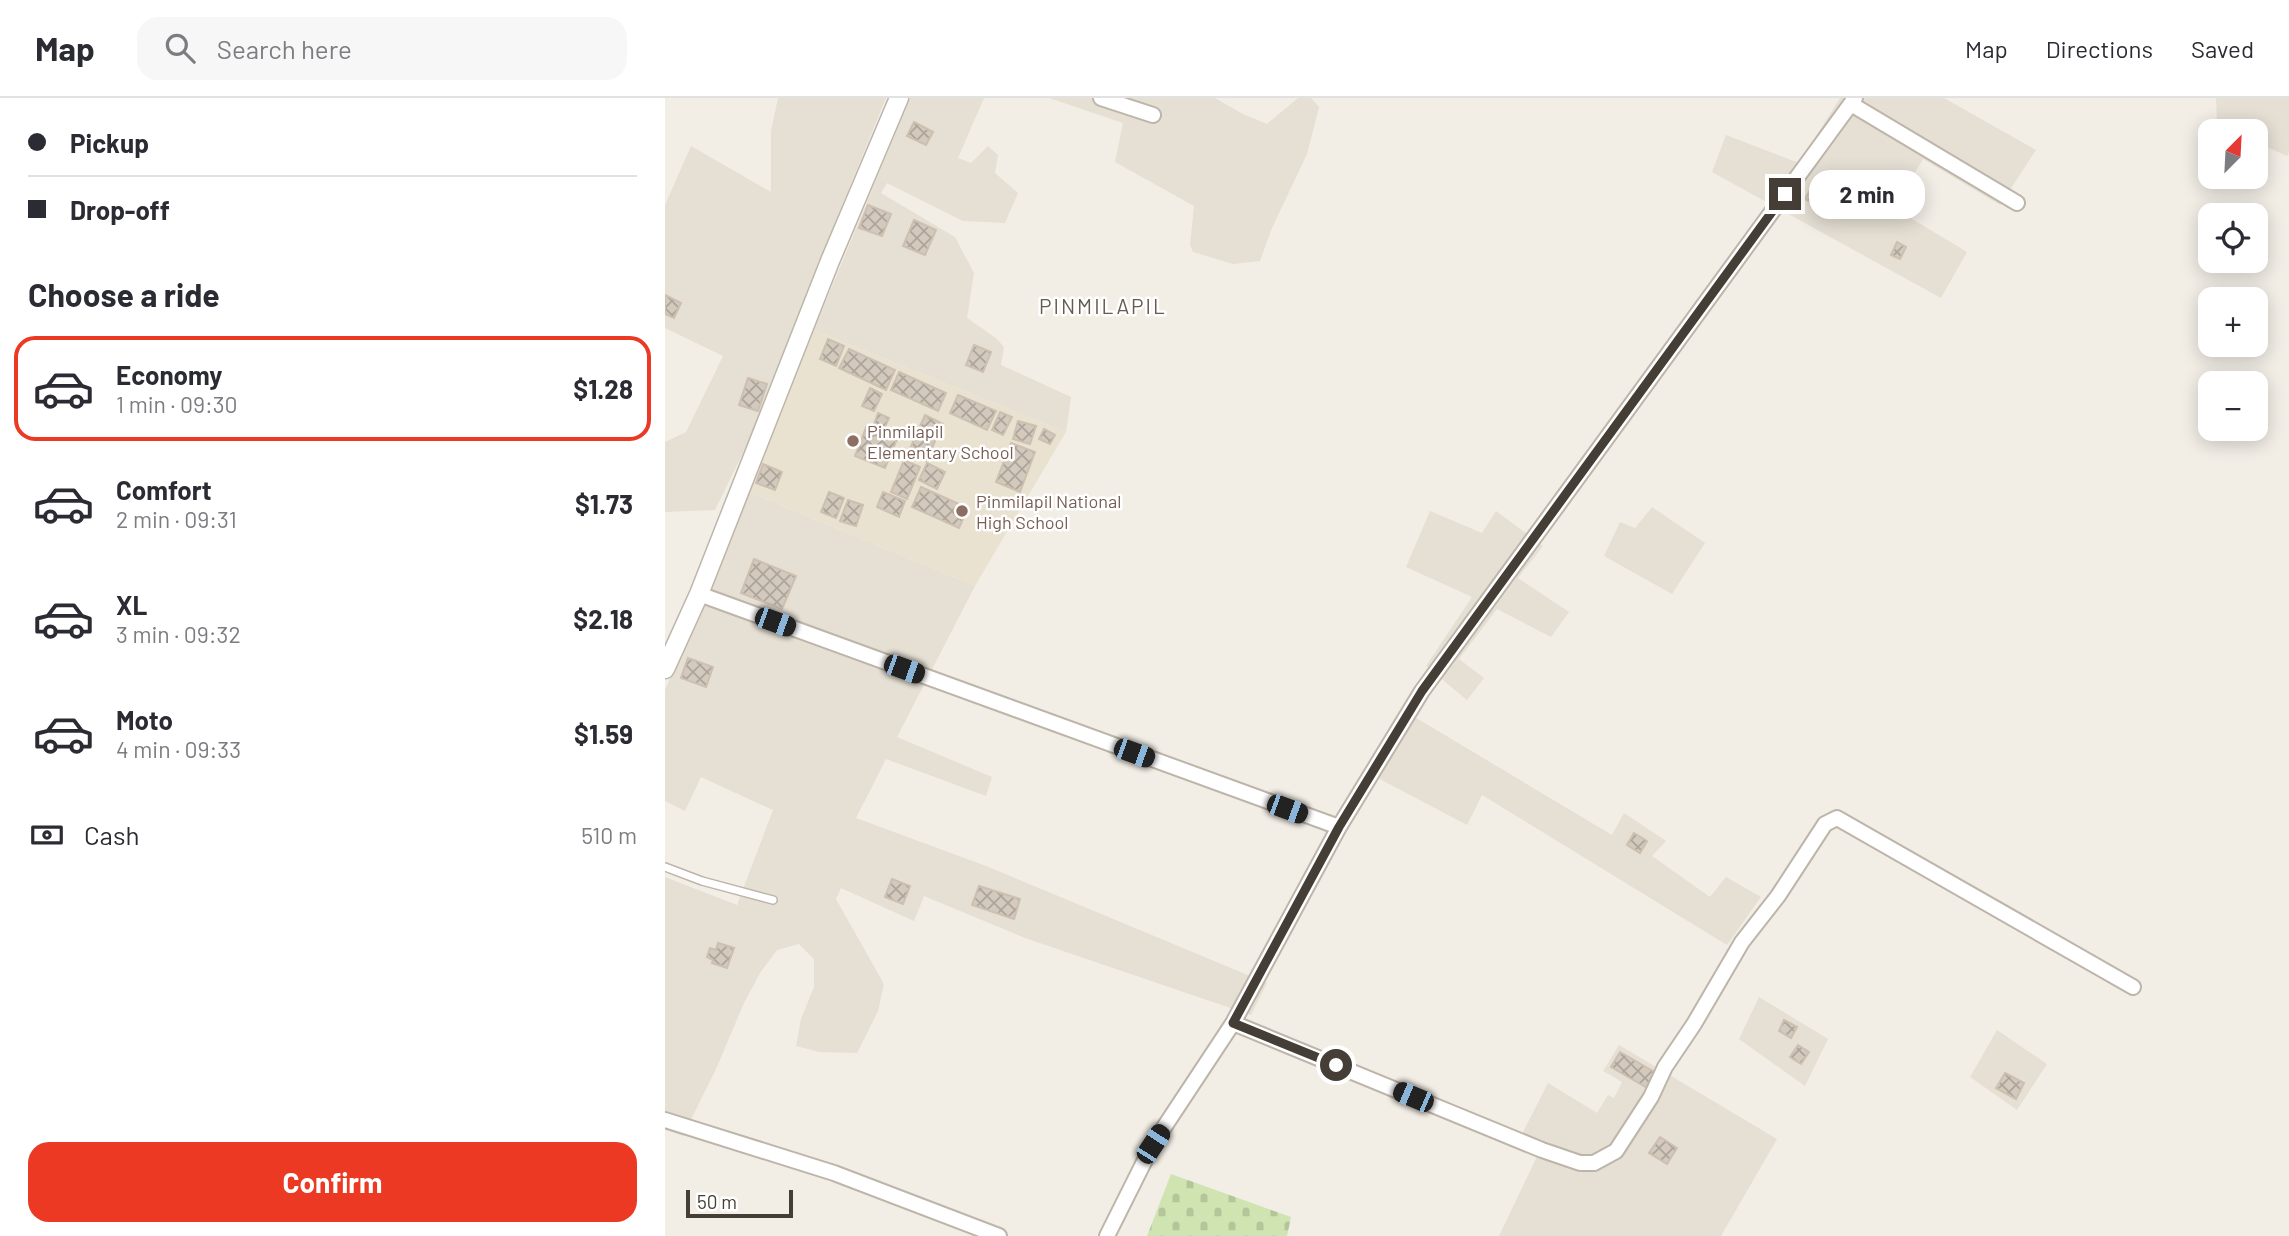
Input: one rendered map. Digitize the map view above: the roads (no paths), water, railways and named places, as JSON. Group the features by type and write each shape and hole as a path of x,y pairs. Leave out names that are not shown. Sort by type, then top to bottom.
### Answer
{"street":[{"path":"665,669 699,594 830,261 899,98"},
{"path":"1101,98 1153,115"},
{"path":"1107,1236 1153,1144 1233,1023 1339,827 1422,691 1853,101 2018,202"},
{"path":"699,594 1339,827"},
{"path":"1233,1023 1542,1150 1580,1163 1594,1163 1616,1151 1742,942 1778,896 1825,824 1837,818 2133,987"},
{"path":"665,1120 834,1173 999,1236"}],"lane":[{"path":"665,867 702,881 773,900"}],"place":[{"name":"Pinmilapil Elementary School","path":"853,441"},
{"name":"Pinmilapil National High School","path":"962,511"}],"district":[{"name":"PINMILAPIL","path":"1103,305"}]}
